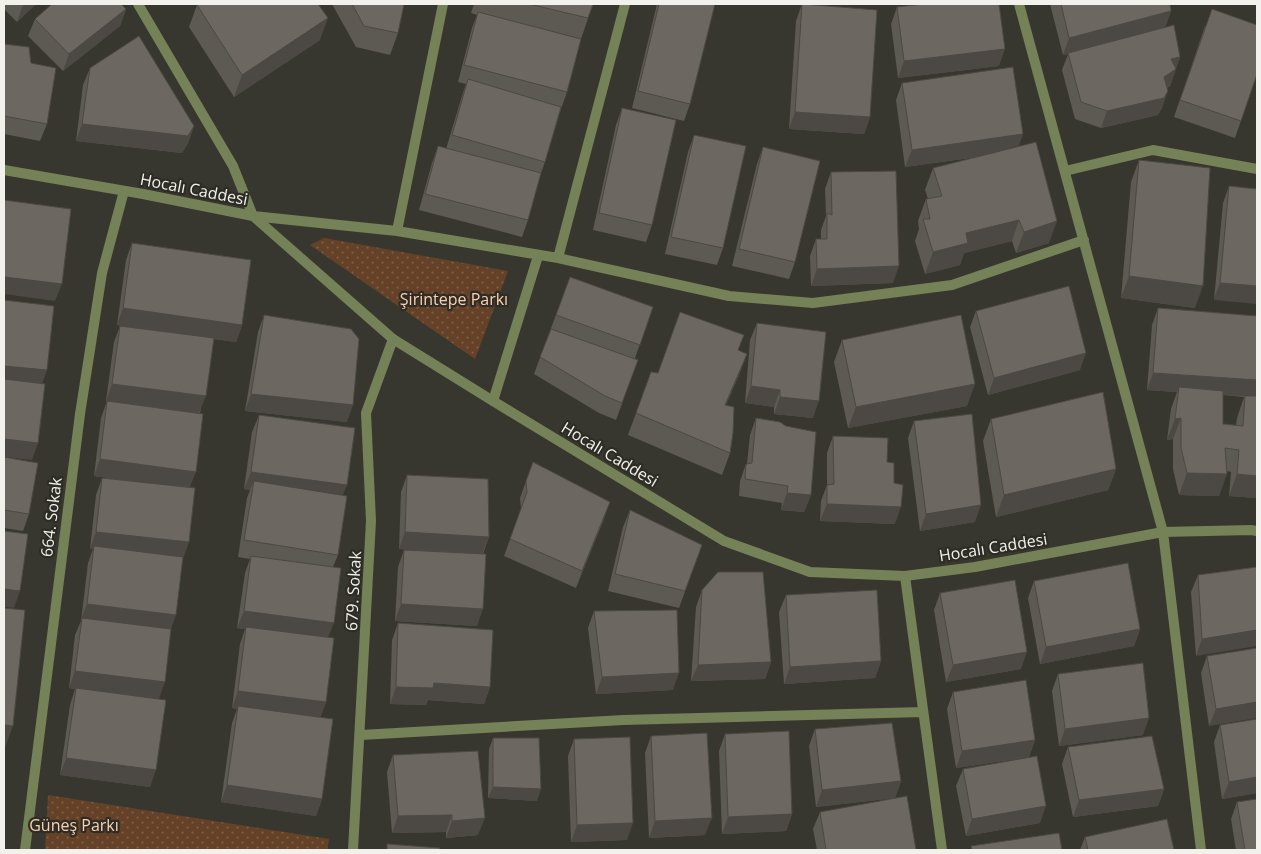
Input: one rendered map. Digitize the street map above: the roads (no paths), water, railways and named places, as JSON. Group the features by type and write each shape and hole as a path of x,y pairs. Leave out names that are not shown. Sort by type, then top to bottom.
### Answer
{"street":[{"path":"138,4 233,166 253,216 397,230 558,258 729,296 813,303 952,286 1084,240"},
{"path":"397,230 443,4"},
{"path":"558,258 625,4"},
{"path":"1019,4 1163,532 1201,850"},
{"path":"1065,171 1152,150 1257,169"},
{"name":"Hocalı Caddesi","path":"4,170 253,216 393,339 724,541 810,572 906,576 975,567 1163,532 1257,531"},
{"name":"664. Sokak","path":"25,850 80,414 102,273 124,191"},
{"path":"493,401 538,256"},
{"name":"679. Sokak","path":"353,850 361,735 371,521 366,413 393,339"},
{"path":"906,576 942,850"},
{"path":"361,735 623,720 923,712"}],"park label":[{"name":"Şirintepe Parkı","path":"454,299"},
{"name":"Güneş Parkı","path":"74,825"}]}
